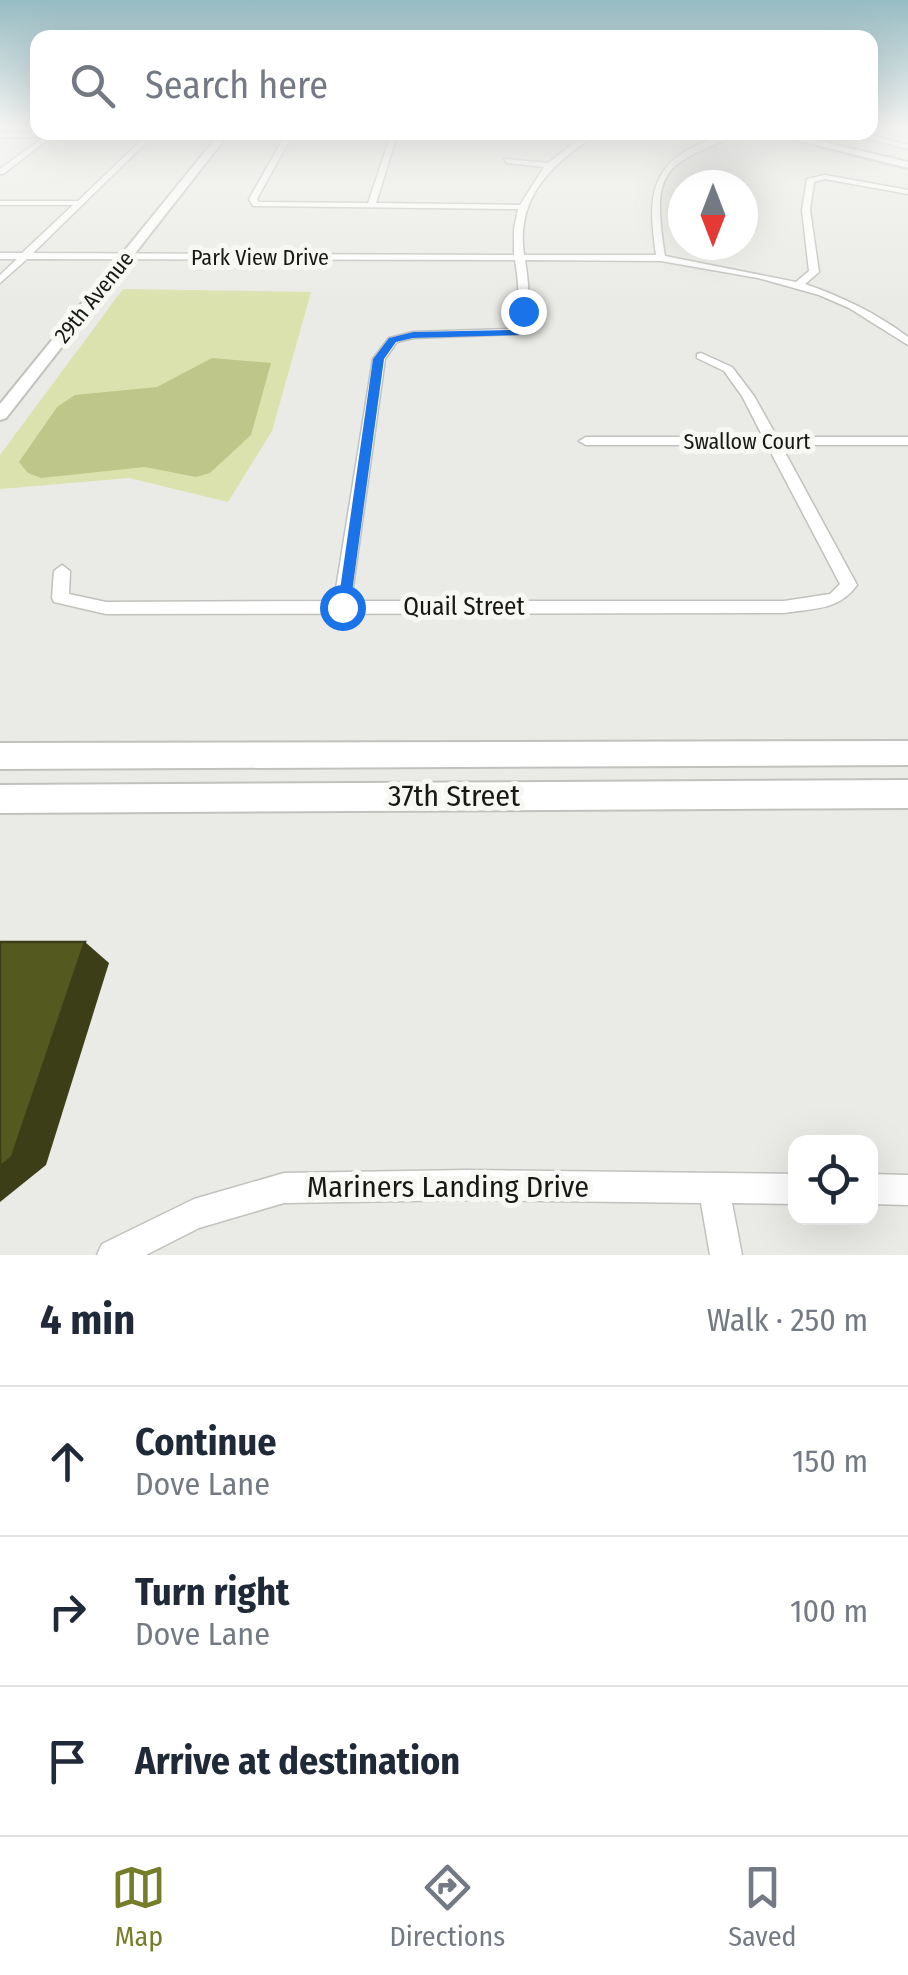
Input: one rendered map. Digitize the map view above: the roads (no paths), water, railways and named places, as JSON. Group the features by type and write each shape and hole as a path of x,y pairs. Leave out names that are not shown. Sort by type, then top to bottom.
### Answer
{"main road":[{"name":"37th Street","path":"0,756 908,753"},
{"name":"37th Street","path":"0,798 908,794"}],"street":[{"path":"0,280 98,186"},
{"name":"29th Avenue","path":"0,416 184,186"},
{"path":"260,186 253,199 256,204 524,206"},
{"path":"371,206 378,186"},
{"path":"342,607 378,359 392,340 413,335 514,332 523,311 519,228 524,206 535,186"},
{"path":"658,186 653,211 661,258"},
{"path":"798,285 814,272 806,210 809,186"},
{"path":"872,186 908,192"},
{"path":"0,203 80,203"},
{"name":"Park View Drive","path":"0,256 661,258 733,269 798,285 844,303 893,329 908,342"},
{"path":"701,356 728,369 772,441"},
{"name":"Swallow Court","path":"586,441 908,441"},
{"name":"Quail Street","path":"62,571 60,598 106,608 784,607 835,599 848,585 772,441"},
{"name":"Mariners Landing Drive","path":"114,1255 194,1214 284,1188 468,1184 788,1189"},
{"path":"714,1188 726,1255"},
{"path":"878,1190 908,1190"}]}
